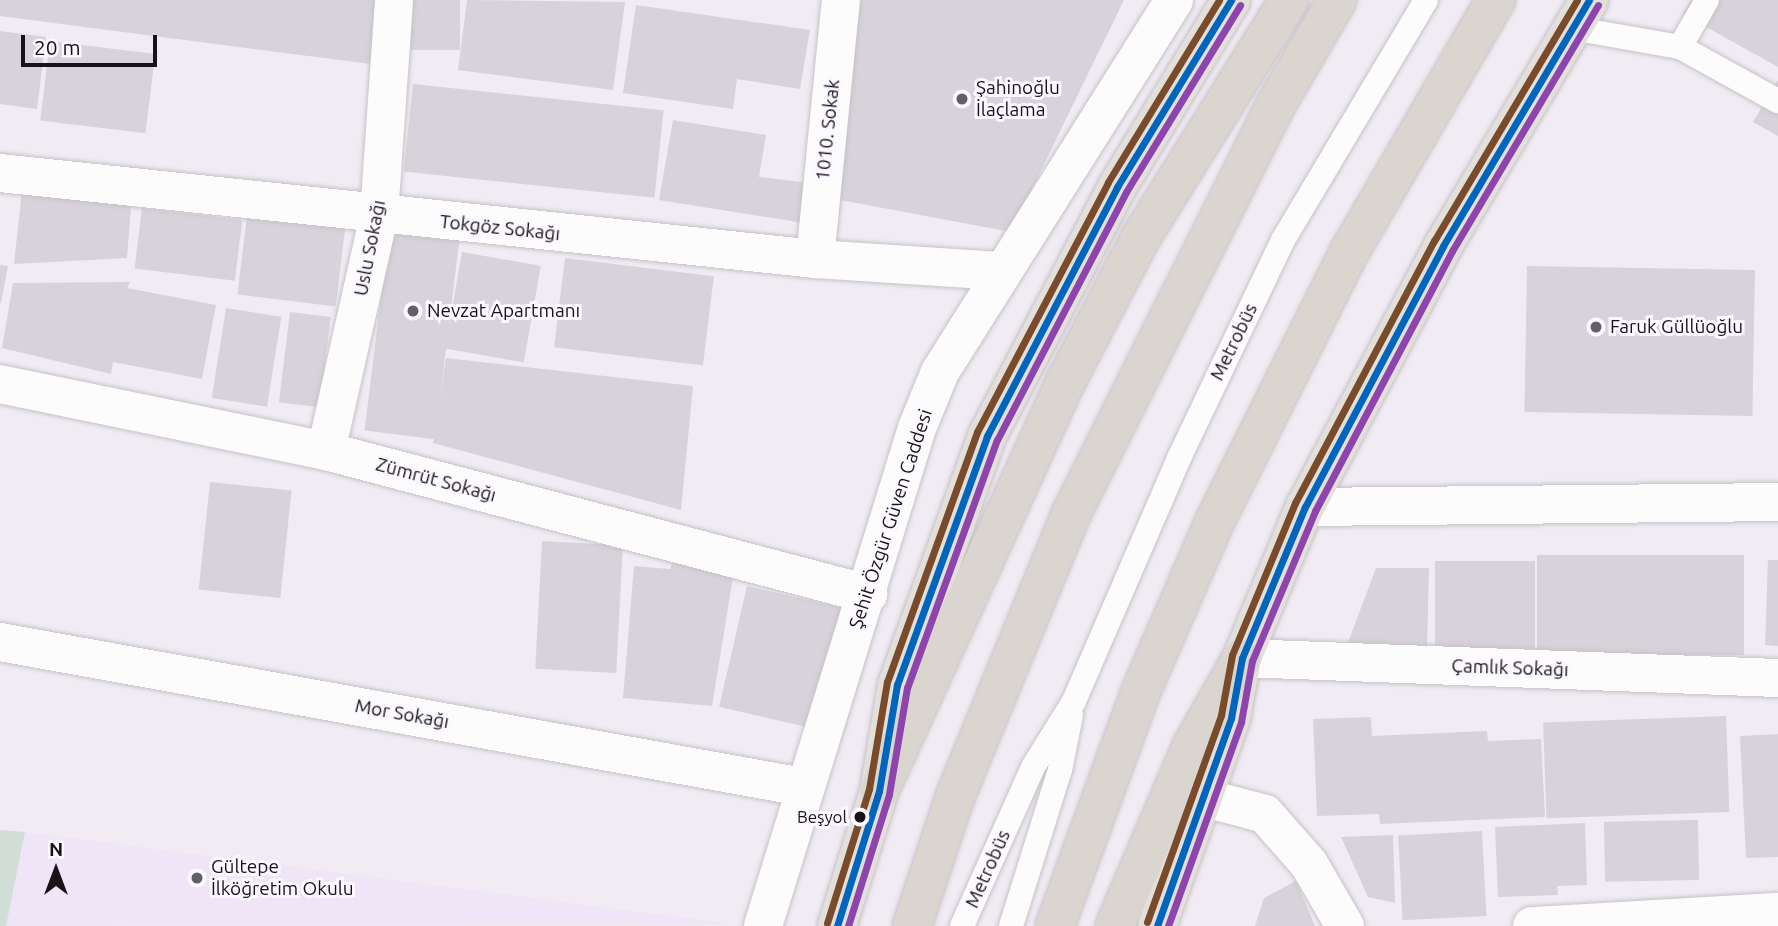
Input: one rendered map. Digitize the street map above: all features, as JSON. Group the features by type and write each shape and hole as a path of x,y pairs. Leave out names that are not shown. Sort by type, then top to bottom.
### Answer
{"highway":[{"path":"878,791 1065,383 1141,237 1289,0"},
{"path":"912,926 955,797 1071,514 1274,108 1337,0"},
{"path":"1055,926 1141,691 1214,523 1348,254 1496,0"},
{"path":"1115,926 1192,746 1242,658"}],"main road":[{"path":"837,926 878,791 897,685 987,436 1048,312 1190,62 1231,0"},
{"path":"1157,926 1205,798 1231,718 1242,658 1305,507 1443,246 1581,14"}],"street":[{"name":"Uslu Sokağı","path":"326,451 379,215 394,0"},
{"name":"Şehit Özgür Güven Caddesi","path":"763,926 803,787 868,594 926,406 1001,271 1174,0"},
{"name":"1010. Sokak","path":"815,259 831,1"},
{"path":"1154,32 1190,62"},
{"name":"Tokgöz Sokağı","path":"0,173 815,259 1001,271"},
{"name":"Zümrüt Sokağı","path":"0,384 326,451 868,594"},
{"path":"1305,507 1778,502"},
{"name":"Mor Sokağı","path":"0,642 803,787"},
{"name":"Çamlık Sokağı","path":"1242,658 1778,678"},
{"path":"1205,798 1265,814 1309,864 1345,926"},
{"path":"1532,926 1778,912"}],"lane":[{"name":"Metrobüs","path":"962,926 1033,767 1074,701 1179,458 1283,240 1426,0"},
{"path":"1680,47 1707,0"},
{"path":"1581,14 1680,47 1778,101"},
{"name":"Metrobüs","path":"1011,926 1060,770 1074,701"}],"shaded area":[{"path":"0,830 25,832 6,926 0,926"},
{"name":"Gültepe İlköğretim Okulu","path":"25,832 732,924 6,926"}],"building":[{"path":"0,0 378,0 370,64 0,16"},
{"path":"411,0 460,0 460,50 411,50"},
{"path":"467,0 625,2 613,90 458,70"},
{"name":"Şahinoğlu İlaçlama","path":"861,0 1124,0 1011,232 835,199"},
{"path":"1691,0 1778,0 1778,67 1683,14"},
{"path":"636,5 810,30 800,89 737,79 733,109 623,93"},
{"path":"0,31 46,37 37,109 0,104"},
{"path":"50,41 155,54 145,133 40,120"},
{"path":"1778,80 1778,136 1753,122"},
{"path":"413,84 664,110 654,198 404,172"},
{"path":"673,120 766,135 759,177 809,183 804,223 659,200"},
{"path":"23,181 132,193 127,258 14,264"},
{"path":"142,208 242,220 235,281 135,269"},
{"path":"248,208 346,220 336,306 237,294"},
{"path":"389,231 459,240 435,439 365,431"},
{"path":"462,252 541,266 524,362 445,349"},
{"path":"565,258 714,276 703,366 554,347"},
{"path":"0,265 8,266 1,303 0,303"},
{"path":"1527,266 1755,270 1752,416 1524,412"},
{"path":"130,282 127,288 216,305 202,379 113,362 111,374 2,348 13,283"},
{"path":"226,308 281,317 267,407 212,398"},
{"path":"290,312 331,317 320,407 279,402"},
{"path":"446,358 693,386 681,510 433,443"},
{"path":"210,482 292,491 280,598 199,589"},
{"path":"542,541 623,545 616,673 535,669"},
{"path":"676,555 733,577 712,706 623,698 634,566 670,569"},
{"path":"1537,555 1744,555 1744,655 1537,655"},
{"path":"1768,560 1778,560 1778,646 1765,645"},
{"path":"1435,561 1535,561 1535,649 1435,649"},
{"path":"1376,568 1429,568 1427,647 1347,645"},
{"path":"747,586 843,608 816,729 719,707"},
{"path":"1726,716 1729,812 1546,818 1543,722"},
{"path":"1371,717 1372,736 1487,731 1488,741 1541,739 1545,817 1380,824 1379,814 1317,816 1313,719"},
{"path":"1778,734 1778,857 1746,858 1740,736"},
{"path":"1698,820 1699,880 1605,882 1604,822"},
{"path":"1585,823 1587,885 1557,886 1558,895 1498,897 1495,827"},
{"path":"1482,831 1486,916 1403,920 1398,835"},
{"path":"1393,835 1395,903 1368,897 1341,837"},
{"path":"1296,881 1315,926 1255,926 1264,898"}],"transit line":[{"path":"827,923 869,789 887,682 977,432 1108,182 1219,0"},
{"path":"837,926 879,791 897,685 987,436 1117,187 1231,0"},
{"path":"1147,922 1221,715 1232,655 1295,503 1434,241 1577,0"},
{"path":"1157,926 1231,718 1242,658 1305,507 1443,246 1589,0"},
{"path":"848,926 889,794 907,688 997,440 1126,192 1240,5"},
{"path":"1168,926 1241,722 1252,661 1315,511 1452,251 1598,5"}],"place":[{"name":"Şahinoğlu İlaçlama","path":"962,99"},
{"name":"Nevzat Apartmanı","path":"413,311"},
{"name":"Faruk Güllüoğlu","path":"1596,327"},
{"name":"Beşyol","path":"860,817"},
{"name":"Gültepe İlköğretim Okulu","path":"197,878"}]}
